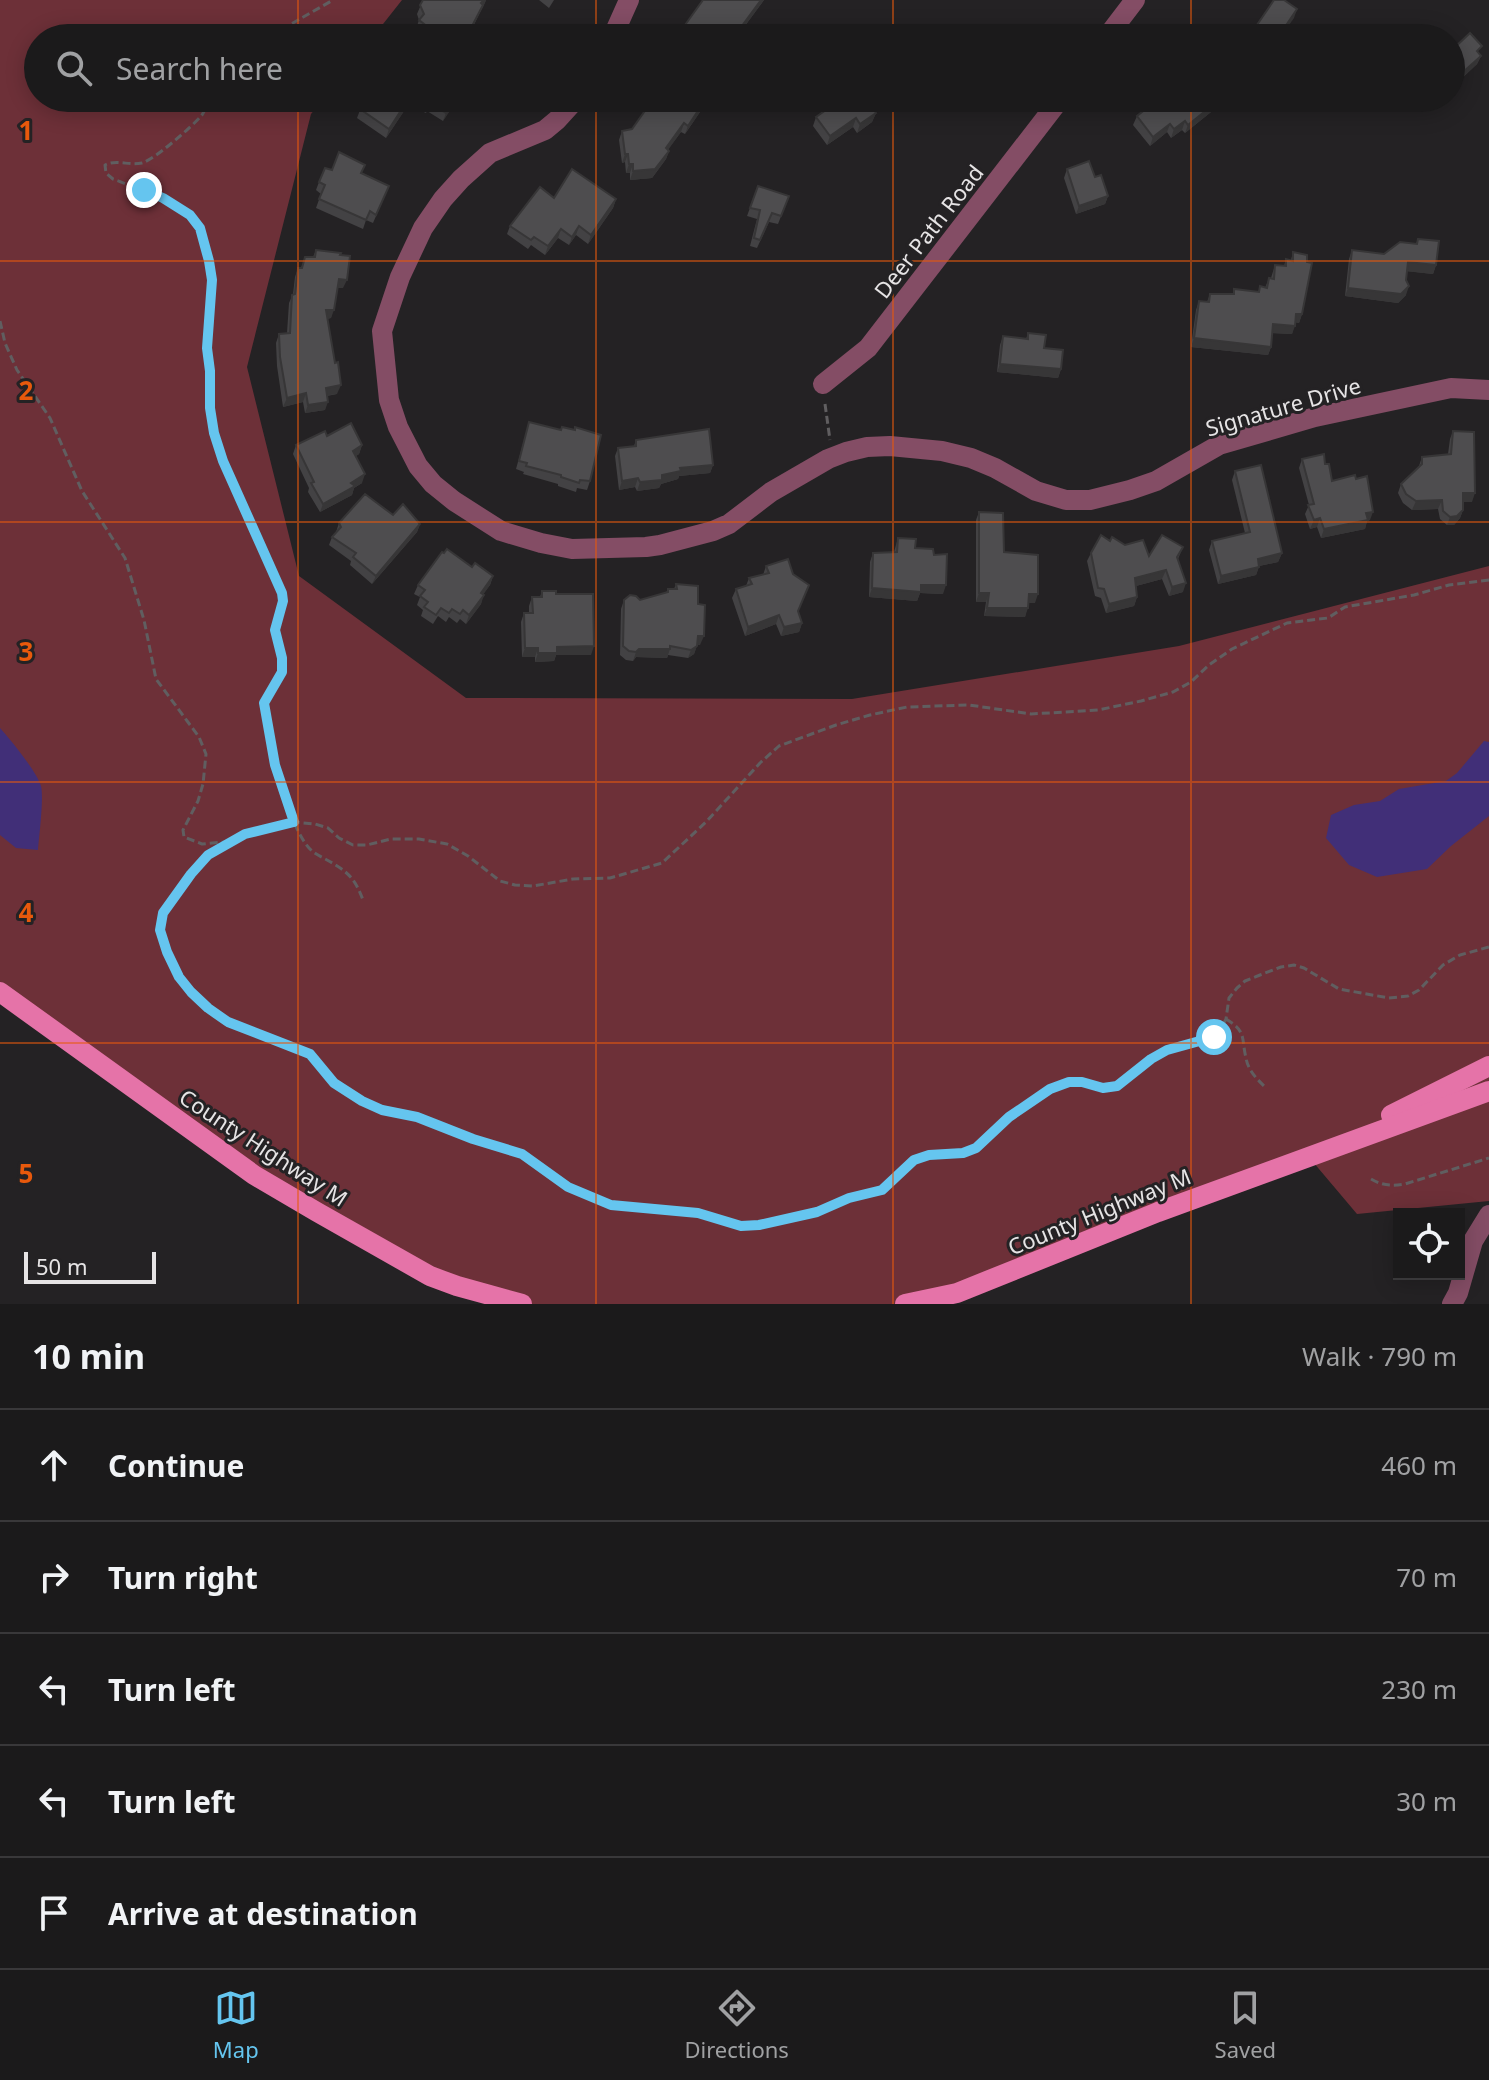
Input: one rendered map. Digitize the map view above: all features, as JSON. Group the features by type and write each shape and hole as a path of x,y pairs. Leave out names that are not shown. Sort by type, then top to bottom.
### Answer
{"main road":[{"name":"County Highway M","path":"0,992 254,1175 430,1276 522,1304"},
{"name":"County Highway M","path":"1308,1156 1489,1066"},
{"name":"County Highway M","path":"905,1304 957,1293 1158,1212 1489,1091"}],"street":[{"path":"618,24 629,0"},
{"path":"1117,24 1135,0"},
{"name":"Signature Drive","path":"564,112 545,130 490,153 443,199 423,228 400,277 382,331 389,400 398,427 418,466 433,484 454,501 501,531 541,543 583,550 646,547 713,531 729,524 771,492 832,458 867,447 942,451 983,463 1036,491 1066,500 1090,500 1156,481 1219,445 1315,417 1451,388 1489,390"},
{"name":"Deer Path Road","path":"823,384 868,348 1050,112"},
{"path":"1452,1304 1473,1241 1489,1215"}],"path":[{"path":"291,24 333,0"},
{"path":"204,112 156,155 143,163 112,162 105,165 106,173 113,179 179,207 200,228 212,280 207,348 210,408 217,447 282,593 283,601 275,630 282,672 264,703 275,765 294,822 311,850 352,876 363,900"},
{"path":"0,321 5,343 17,370 50,418 82,491 125,558 144,620 156,679 199,737 206,754 203,784 183,830 184,837 202,844 228,842"},
{"path":"823,384 832,458"},
{"path":"1489,580 1449,585 1414,595 1345,607 1328,618 1287,623 1232,649 1191,682 1173,692 1141,701 1098,710 1031,714 969,705 907,707 836,725 779,746 662,863 610,878 515,885 500,881 447,844 419,839 391,839 353,845 328,828 294,822 245,834 208,855 191,874 163,913 160,930 179,977 208,1008 228,1022 310,1054 334,1083 362,1101 522,1154 568,1187 611,1205 698,1213 741,1226 817,1212 849,1198 882,1190 914,1160 929,1155 963,1153 976,1148 1009,1117 1050,1089 1069,1082 1103,1088 1117,1086 1167,1050 1214,1037 1226,1019 1229,998 1237,988 1245,981 1281,967 1294,965 1339,989 1389,998 1408,996 1419,990 1443,965 1460,955 1489,947"},
{"path":"1226,1019 1244,1034 1245,1058 1264,1086"},
{"path":"1371,1179 1381,1185 1405,1184 1489,1158"}],"shaded area":[{"path":"0,0 402,0 383,24 24,24 24,112 313,112 247,367 299,576 466,698 852,699 1179,646 1489,566 1489,1201 1393,1208 1393,1210 1357,1214 1308,1156 905,1304 522,1304 388,1254 0,992"},
{"path":"0,728 29,764 41,786 38,850 16,848 0,835"},
{"path":"1484,741 1489,742 1489,816 1427,869 1377,877 1349,865 1326,838 1331,815 1354,805 1380,801 1399,789 1446,781 1457,773"}],"building":[{"path":"423,0 484,0 473,24 424,24 419,20 424,14 420,5"},
{"path":"703,0 761,0 743,24 686,24"},
{"path":"1274,0 1284,0 1297,9 1287,24 1258,24"},
{"path":"1470,33 1482,46 1477,51 1481,56 1465,70 1465,38"},
{"path":"364,112 400,112 389,129"},
{"path":"644,112 697,112 688,126 684,123 655,169 633,171 633,164 629,164 628,154 625,154 622,131 632,129"},
{"path":"823,112 876,113 860,124 856,118 830,136 816,117"},
{"path":"1142,112 1204,112 1188,125 1185,121 1174,129 1170,124 1153,137 1137,116"},
{"path":"339,152 365,165 361,173 389,186 376,215 370,211 366,220 319,199 325,185 319,182 325,168 332,170"},
{"path":"1089,161 1095,177 1101,175 1108,196 1079,206 1067,169"},
{"path":"572,169 616,199 591,235 579,226 572,237 561,229 548,246 534,237 531,240 510,226 540,187 554,198"},
{"path":"758,186 789,196 781,216 772,213 760,240 754,238 760,210 750,208"},
{"path":"1418,239 1439,241 1436,265 1408,262 1406,280 1409,286 1401,294 1348,288 1352,250 1384,254 1400,242 1417,244"},
{"path":"316,250 350,256 347,280 339,279 334,310 326,310 341,385 326,388 328,402 308,405 306,393 287,398 279,334 290,333 292,295 295,294 298,268 302,268 305,257 315,257"},
{"path":"1293,252 1307,255 1307,262 1312,263 1302,314 1296,314 1295,326 1273,324 1271,347 1194,338 1199,301 1209,302 1210,294 1234,294 1234,289 1259,292 1260,286 1267,288 1269,278 1274,279 1275,265 1286,266 1286,259 1293,261"},
{"path":"1028,333 1046,335 1044,348 1063,350 1061,369 1000,364 1003,336 1028,339"},
{"path":"529,422 561,430 562,427 575,430 575,427 601,435 590,481 580,480 579,483 519,461"},
{"path":"351,423 362,445 353,451 365,474 351,483 355,486 323,504 296,445 325,431 327,436"},
{"path":"709,429 713,465 680,468 681,471 662,475 662,480 640,482 638,478 622,481 618,448 636,446 636,440"},
{"path":"1453,431 1474,432 1475,493 1463,493 1463,510 1457,516 1450,517 1443,511 1442,500 1416,501 1406,494 1401,484 1422,464 1422,457 1451,454"},
{"path":"1324,454 1332,481 1355,475 1356,479 1367,476 1373,512 1366,513 1368,520 1324,529 1320,518 1314,520 1308,505 1314,504 1302,459"},
{"path":"1261,465 1282,553 1258,559 1259,567 1221,576 1212,541 1250,532 1235,471"},
{"path":"365,494 393,515 403,504 420,524 376,576 353,557 356,553 332,537 341,527 339,523"},
{"path":"979,512 1003,513 1004,552 1038,555 1038,594 1029,594 1028,608 987,608 989,593 979,593"},
{"path":"1101,535 1125,545 1143,540 1149,556 1162,535 1183,547 1177,557 1186,583 1172,587 1166,570 1135,578 1137,597 1109,604 1104,589 1098,588 1091,553"},
{"path":"898,538 916,539 915,548 933,549 934,555 947,554 946,585 921,585 921,592 872,588 873,553 897,552"},
{"path":"447,549 472,567 475,563 493,576 469,615 463,610 460,614 452,609 449,613 441,608 436,615 424,607 428,602 420,596 425,590 418,585"},
{"path":"788,559 793,574 809,585 798,611 802,623 784,627 779,615 748,627 736,589 752,584 749,578 769,573 766,566"},
{"path":"676,584 698,586 698,604 705,605 704,636 698,636 697,646 691,650 670,646 670,649 629,651 623,646 624,600 630,595 640,600 668,592 668,589 677,589"},
{"path":"542,591 593,594 594,646 557,647 557,653 538,653 538,648 525,648 524,613 533,613 532,597 542,597"}],"route":[{"path":"144,190 179,207 200,228 212,280 207,348 210,408 217,447 276,577 283,601 275,630 282,672 264,703 275,765 294,822 245,834 208,855 173,896 163,913 160,930 167,952 179,977 208,1008 228,1022 310,1054 334,1083 362,1101 522,1154 584,1195 611,1205 698,1213 741,1226 793,1219 849,1198 882,1190 914,1160 929,1155 963,1153 976,1148 1009,1117 1050,1089 1069,1082 1103,1088 1117,1086 1167,1050 1214,1037"}]}
